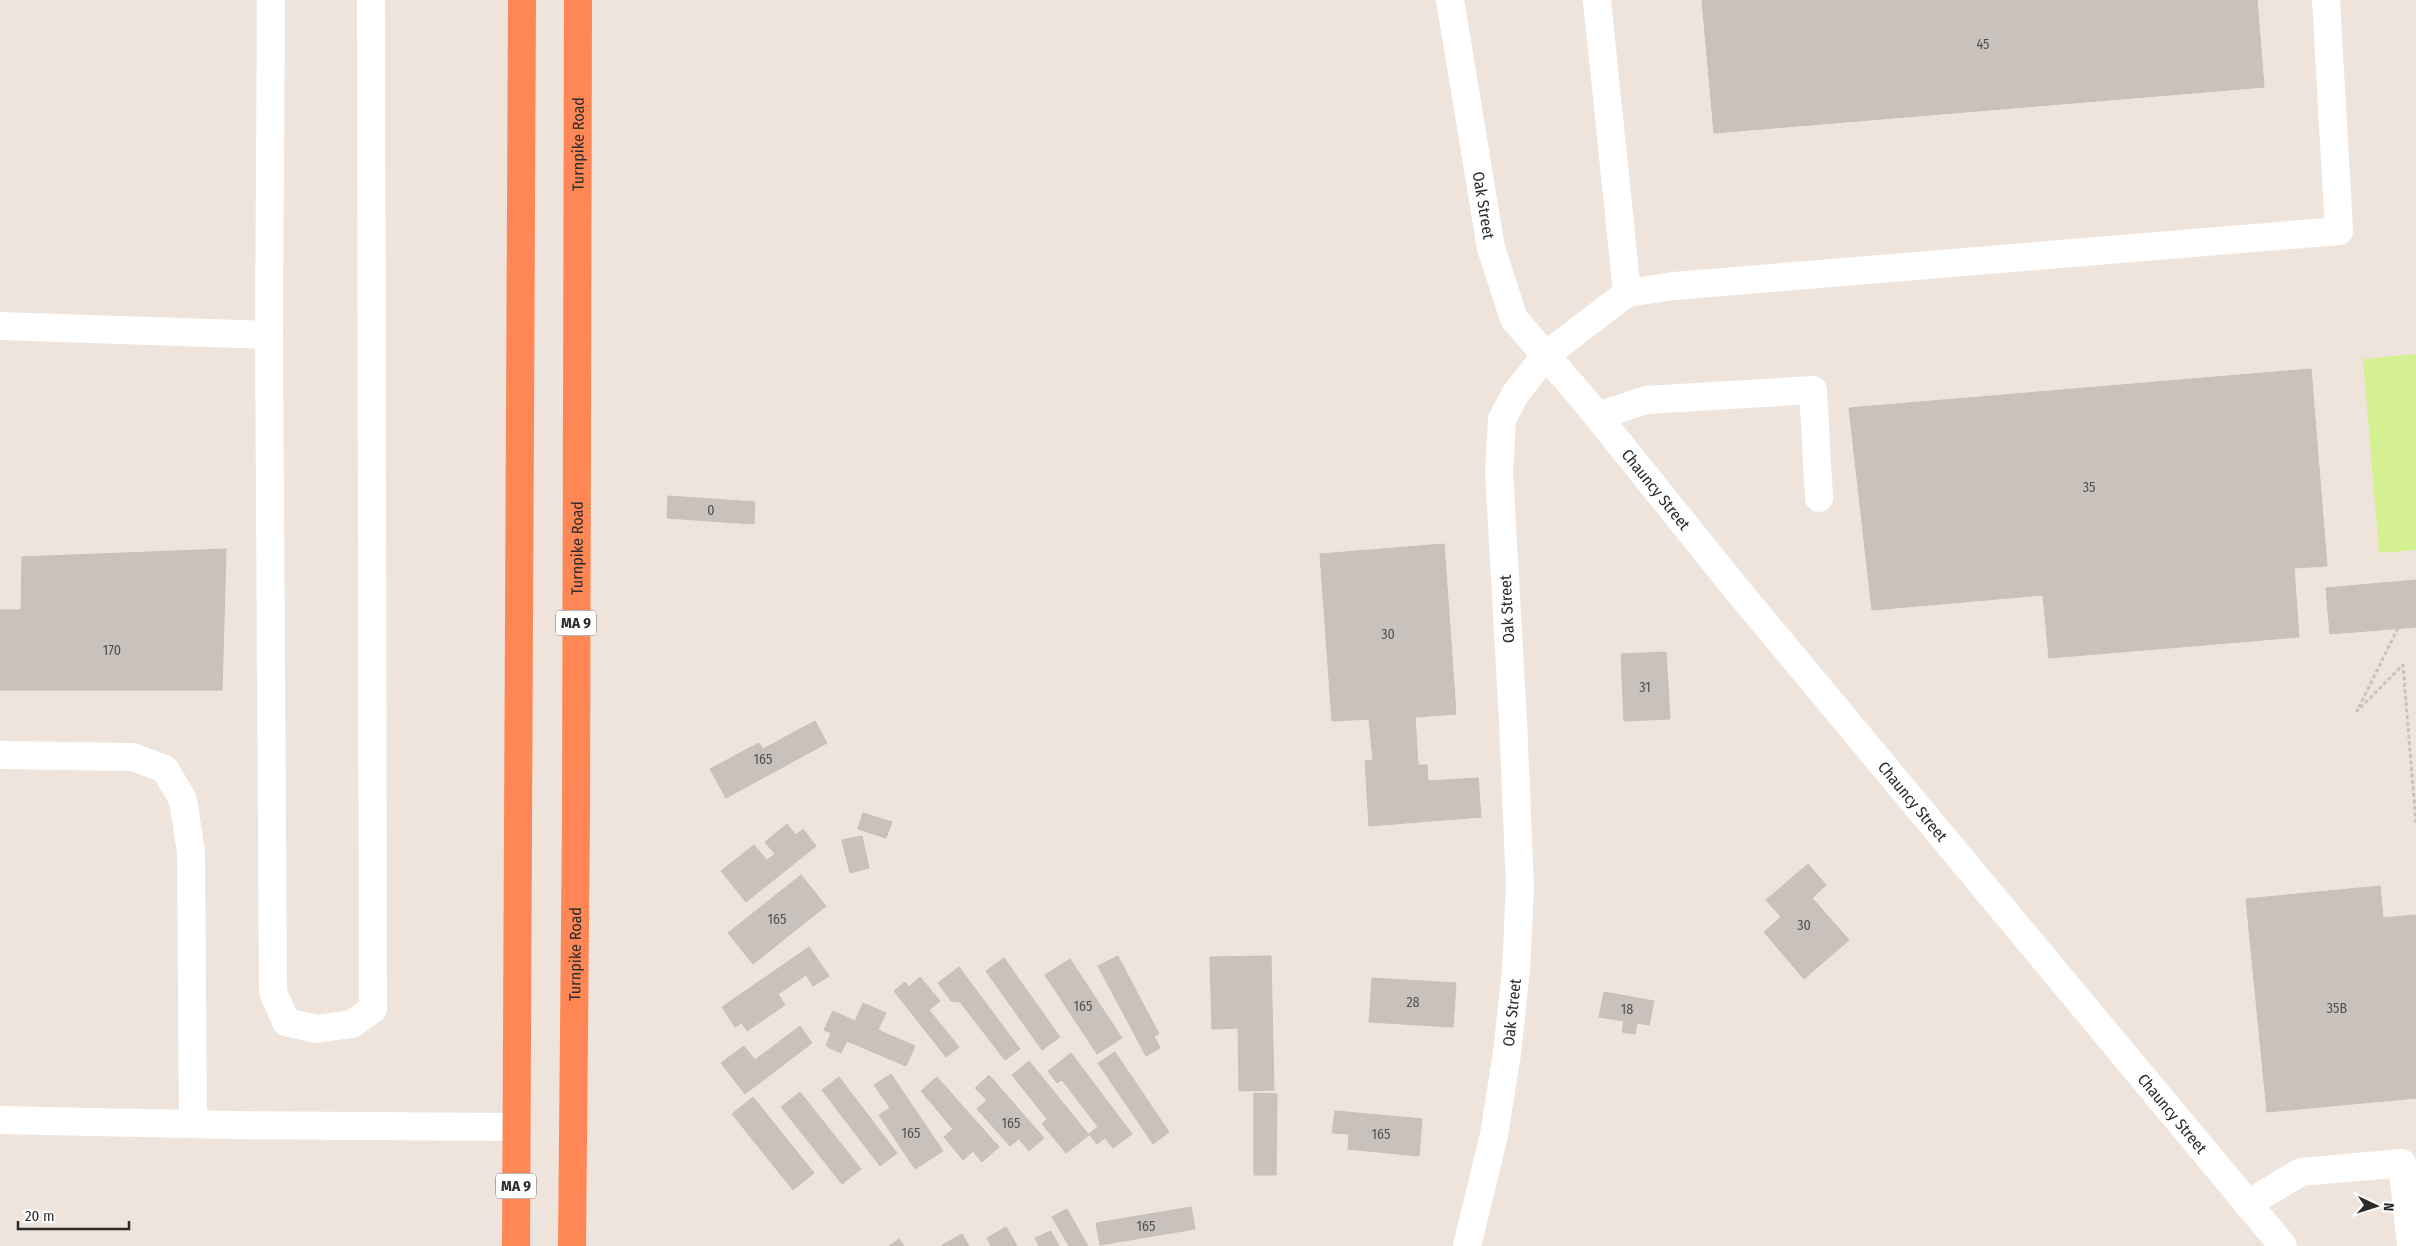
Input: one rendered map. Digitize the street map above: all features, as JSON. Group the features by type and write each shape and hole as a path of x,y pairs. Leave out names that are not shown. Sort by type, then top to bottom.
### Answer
{"highway":[{"name":"MA 9","path":"516,1246 522,0"},
{"name":"Turnpike Road","path":"572,1246 576,818 578,0"}],"street":[{"path":"271,0 269,335 273,992 286,1022 316,1029 352,1024 372,1009 373,993 371,0"},
{"name":"Oak Street","path":"1450,0 1491,248 1514,319 1546,355 1516,392 1502,419 1499,472 1520,887 1516,970 1507,1053 1494,1135 1468,1246"},
{"path":"1597,0 1627,293"},
{"path":"1546,355 1627,293 1674,286 2339,231 2326,0"},
{"path":"0,326 269,335"},
{"name":"Chauncy Street","path":"1546,355 1598,416 1681,522 2283,1246"},
{"path":"1598,416 1646,400 1812,390 1819,498"},
{"path":"0,755 132,757 165,769 183,800 191,852 193,1124"},
{"path":"0,1120 516,1127"},
{"path":"2247,1204 2301,1172 2402,1163 2412,1246"}],"path":[{"path":"2398,628 2356,711 2403,665 2416,823"}],"green space":[{"path":"2416,354 2416,550 2379,553 2363,359"}],"building":[{"path":"1702,0 2257,0 2264,87 1714,133"},
{"path":"2311,369 2327,566 2294,568 2299,637 2049,658 2043,595 1872,610 1849,408"},
{"path":"668,496 755,502 754,524 667,518"},
{"path":"1444,544 1456,714 1415,717 1418,765 1427,765 1428,781 1478,778 1481,817 1369,826 1365,761 1373,760 1369,719 1332,721 1320,554"},
{"path":"226,549 222,690 0,690 0,610 21,610 22,557"},
{"path":"2416,580 2416,627 2330,634 2326,588"},
{"path":"1666,652 1670,719 1624,721 1621,654"},
{"path":"815,721 827,743 726,798 710,769 759,743 763,749"},
{"path":"863,813 892,822 886,838 858,829"},
{"path":"787,824 796,835 803,829 816,846 746,902 721,871 754,845 767,860 775,854 765,842"},
{"path":"862,836 869,868 850,873 842,840"},
{"path":"1808,864 1826,885 1812,898 1849,940 1804,979 1764,932 1781,917 1766,900"},
{"path":"801,875 826,906 753,964 728,933"},
{"path":"2380,886 2383,918 2416,915 2416,1098 2267,1112 2246,899"},
{"path":"809,947 829,976 813,986 806,975 778,994 785,1005 747,1031 742,1023 735,1027 722,1007"},
{"path":"1118,956 1159,1034 1154,1036 1160,1048 1146,1056 1098,966"},
{"path":"1271,956 1274,1090 1239,1091 1238,1028 1212,1029 1210,957"},
{"path":"1004,958 1060,1037 1042,1050 986,971"},
{"path":"1070,959 1122,1038 1097,1054 1045,975"},
{"path":"959,967 1020,1049 1005,1060 960,1002 951,1001 938,983"},
{"path":"920,977 940,1001 929,1010 959,1047 946,1057 894,991 905,982 909,987"},
{"path":"1372,978 1456,983 1453,1027 1369,1022"},
{"path":"1604,992 1654,1001 1649,1025 1637,1023 1635,1034 1622,1032 1624,1021 1599,1017"},
{"path":"863,1003 886,1013 878,1030 915,1046 906,1066 847,1041 841,1053 826,1046 831,1033 824,1030 833,1011 855,1021"},
{"path":"800,1026 812,1043 745,1094 721,1063 744,1046 755,1060"},
{"path":"1115,1052 1169,1132 1153,1144 1098,1063"},
{"path":"1071,1053 1132,1134 1113,1148 1105,1138 1097,1144 1089,1134 1098,1127 1062,1080 1057,1083 1048,1071"},
{"path":"1029,1061 1089,1135 1066,1153 1042,1124 1047,1119 1012,1075"},
{"path":"891,1074 943,1151 915,1169 879,1115 890,1108 874,1085"},
{"path":"989,1075 1044,1138 1029,1151 1019,1139 1010,1146 977,1109 987,1100 975,1088"},
{"path":"839,1077 897,1153 880,1166 822,1090"},
{"path":"937,1077 999,1147 982,1162 973,1151 963,1160 944,1137 953,1129 921,1091"},
{"path":"800,1092 861,1169 842,1184 781,1107"},
{"path":"1254,1093 1277,1094 1276,1175 1254,1175"},
{"path":"753,1097 814,1173 793,1190 732,1114"},
{"path":"1335,1111 1422,1119 1419,1156 1348,1149 1349,1134 1332,1133"},
{"path":"1191,1207 1195,1229 1100,1245 1096,1223"},
{"path":"1067,1209 1088,1246 1069,1246 1052,1217"},
{"path":"1006,1227 1017,1246 991,1246 987,1238"},
{"path":"1051,1231 1059,1246 1039,1246 1035,1238"},
{"path":"962,1234 969,1246 942,1245"},
{"path":"899,1239 904,1246 889,1246"}]}
